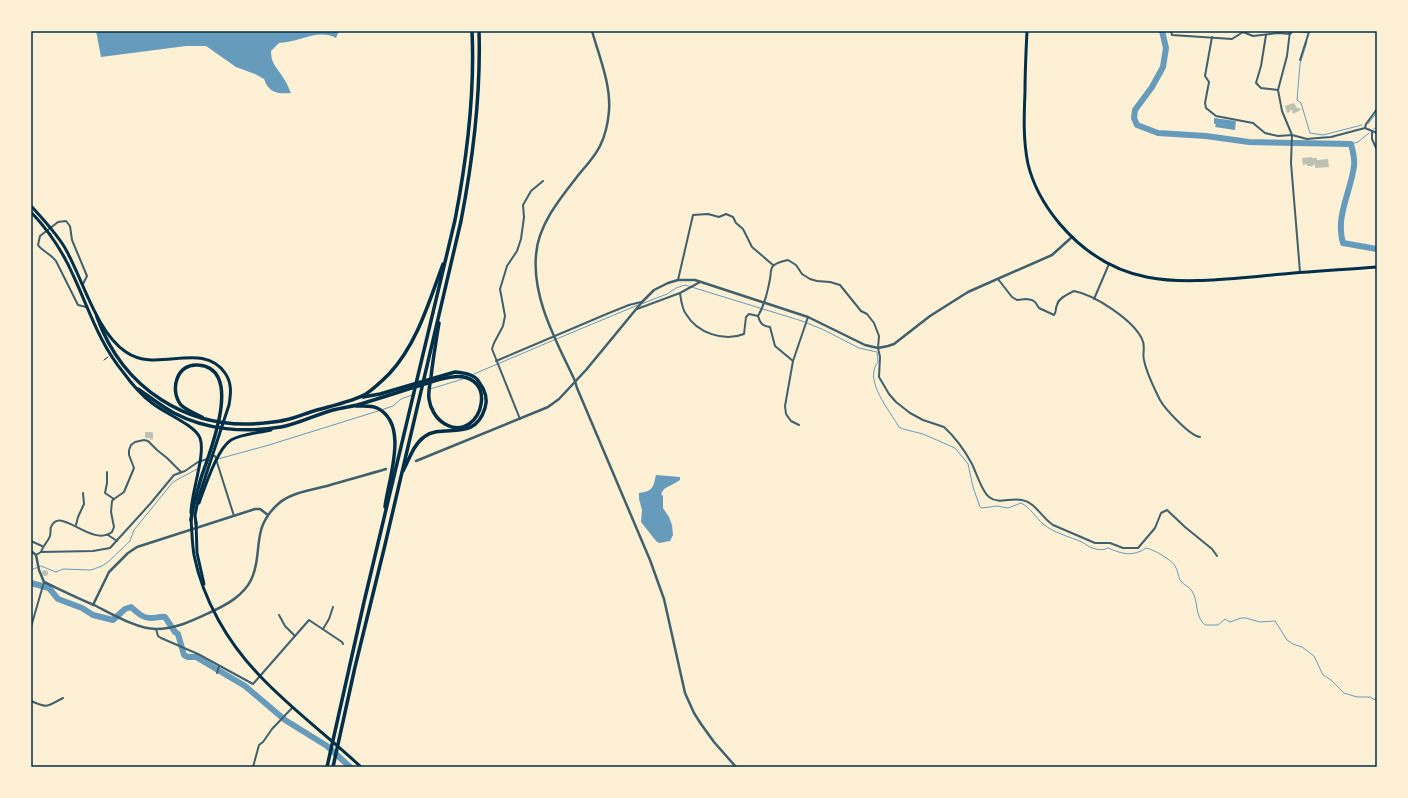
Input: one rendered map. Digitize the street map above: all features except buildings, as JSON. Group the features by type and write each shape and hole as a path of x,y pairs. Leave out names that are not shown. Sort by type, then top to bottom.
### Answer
{"highway":[{"path":"327,767 383,520 449,246 463,180 468,139 473,53 472,31"},
{"path":"334,766 400,477 461,221 472,153 480,53 479,31"},
{"path":"97,317 102,330 116,354 134,377 147,390 168,404 188,414 216,422 251,424 285,421 366,394 388,375 411,345 427,308 449,246"},
{"path":"138,389 164,407 185,418 231,429 254,429 281,427 349,406 441,379 459,376 469,378 480,388 482,395 482,404 479,413 470,423 465,426 449,426 438,418 432,410 429,393 432,370 444,293"},
{"path":"191,520 196,495 203,478 216,433 220,416 222,389 216,374 208,367 192,365 182,371 178,377 175,386 175,393 183,406 194,413 216,422"},
{"path":"356,398 380,394 455,372 472,376 477,379 483,388 486,396 486,404 480,419 474,425 459,431 432,433 424,437 414,449 400,477"},
{"path":"349,406 369,406 377,408 387,416 394,432 394,457 383,520"}],"main road":[{"path":"1027,31 1024,119 1028,165 1038,192 1053,215 1072,237 1085,249 1109,264 1132,274 1166,280 1210,280 1377,267"},
{"path":"31,206 65,248 97,317 116,344 125,352 135,357 157,361 202,358 218,365 227,375 231,392 229,405 203,478 196,507 196,524"},
{"path":"31,212 51,236 62,254 73,275 99,336 109,353 124,373 151,403 188,425 199,435 202,444 202,452 191,508 191,526 194,533"},
{"path":"281,427 232,440 225,445 219,453 199,503 194,533 196,564 214,610 234,646 260,676 361,767"}],"street":[{"path":"592,31 607,89 609,111 604,135 600,147 555,207 541,234 536,255 537,289 555,336 650,560 664,599 685,693 701,724 714,742 736,767"},
{"path":"1171,31 1172,35 1232,39 1243,31 1253,36 1278,33 1309,32 1300,60"},
{"path":"1261,31 1262,34 1266,35"},
{"path":"1292,32 1278,90 1282,111 1292,136 1291,151 1300,272"},
{"path":"1266,35 1261,66 1256,83 1262,88 1278,90"},
{"path":"1212,37 1205,76 1209,82 1206,108 1216,116 1253,123 1265,133 1278,136 1307,138 1331,137 1365,128 1377,133"},
{"path":"1365,128 1366,124 1377,109"},
{"path":"1372,132 1372,139 1377,150"},
{"path":"520,418 492,349 503,326 505,316 500,289 507,266 517,251 521,239 524,217 523,205 531,191 543,181"},
{"path":"678,280 693,215 708,214 719,217 726,214 734,216 736,223 743,229 752,247 773,265"},
{"path":"83,284 87,276 72,240 70,226 66,221 58,222 40,236 38,241 39,246 56,260 78,305 86,307"},
{"path":"416,461 548,407 559,399 586,370 642,302 654,290 668,283 678,280 700,282 763,304 808,317 856,342 878,348 894,344 968,292 1052,255 1072,237"},
{"path":"773,265 788,260 796,266 802,274 817,281 830,282 840,286 861,311 867,314 874,324 879,336 879,377 889,394 896,402 910,413 923,420 944,427 955,438 971,463 987,496 996,501 1022,500 1038,510 1047,521 1053,524 1095,543 1110,543 1123,548 1138,548 1155,528 1161,513 1167,510 1212,549 1217,556"},
{"path":"1094,299 1109,264"},
{"path":"773,265 763,304 758,316 759,322 770,328 775,346 794,361"},
{"path":"998,279 1012,297 1017,300 1032,300 1039,308 1054,314 1059,301 1074,291 1082,292 1121,315 1135,327 1143,340 1143,360 1160,400 1188,431 1197,437 1200,437"},
{"path":"637,309 680,293 700,282"},
{"path":"680,293 685,313 694,326 719,336 737,337 744,334 746,317 750,314 758,316"},
{"path":"496,361 616,310 642,302"},
{"path":"798,425 791,421 786,414 785,406 794,361 808,317"},
{"path":"108,535 112,532 114,527 111,507 114,499 124,492 134,468 128,455 131,446 135,442 144,440 148,441 181,472"},
{"path":"36,555 42,552 102,551 110,548 174,475 198,462 215,456 234,516"},
{"path":"44,583 120,618 145,627 156,629 179,626 234,599 248,586 254,574 260,534 268,515 277,504 294,495 386,469"},
{"path":"107,472 105,493 114,499"},
{"path":"76,525 84,504 83,493"},
{"path":"93,605 109,572 128,553 137,547 258,509 263,510 268,515"},
{"path":"42,552 42,546 49,537 50,528 53,523 61,521 76,525 87,533 94,535 108,535 117,541"},
{"path":"31,541 42,546"},
{"path":"31,551 36,555 39,570 44,583 31,627"},
{"path":"322,629 333,607"},
{"path":"279,616 285,626 295,636"},
{"path":"156,629 158,636 178,644 253,684 309,620 343,644"},
{"path":"217,673 219,666"},
{"path":"31,701 43,706 49,706 63,698"},
{"path":"253,767 259,745 293,707"}],"water":[{"path":"96,31 339,31 336,38 329,35 315,35 279,43 271,51 272,60 291,93 278,93 274,92 268,87 264,79 236,67 206,46 186,46 101,57"},
{"path":"1214,118 1236,121 1235,130 1215,127 1216,124 1214,124"},
{"path":"656,475 680,477 680,480 664,489 661,494 663,496 663,508 672,525 673,535 670,541 659,543 641,522 642,510 639,499 639,493 652,488"}],"waterway":[{"path":"1162,31 1166,48 1163,67 1152,87 1135,110 1134,118 1137,125 1158,133 1206,136 1249,142 1351,144 1354,155 1354,163 1342,214 1341,233 1343,243 1377,249"},
{"path":"1307,42 1300,64 1297,100 1301,103 1310,133 1323,135 1362,125"},
{"path":"1368,124 1377,112"},
{"path":"1351,144 1358,142 1369,133"},
{"path":"641,304 685,285 802,321 824,330 859,348 877,352 878,362 874,369 876,386 884,404 899,427 923,434 955,448 968,464 973,487 980,507 997,506 1008,508 1021,503 1028,507 1047,527 1082,542 1092,548 1100,550 1108,548 1127,554 1137,553 1146,548 1153,550 1175,566 1180,580 1192,591 1199,617 1205,625 1218,625 1225,619 1230,622 1241,618 1260,622 1275,621 1287,640 1302,647 1314,656 1323,675 1331,680 1344,693 1357,697 1370,697 1377,701"},
{"path":"474,374 638,305"},
{"path":"430,389 463,379"},
{"path":"381,410 393,406 401,399 412,395"},
{"path":"218,459 269,445 378,411"},
{"path":"31,570 41,566 56,572 63,569 91,570 102,566 130,541 134,530 173,482 197,469"},
{"path":"31,583 49,588 58,599 82,608 93,615 113,620 125,609 131,607 140,615 149,618 165,617 178,634 184,655 188,657 196,657 245,686 285,720 327,746 350,767"}]}
